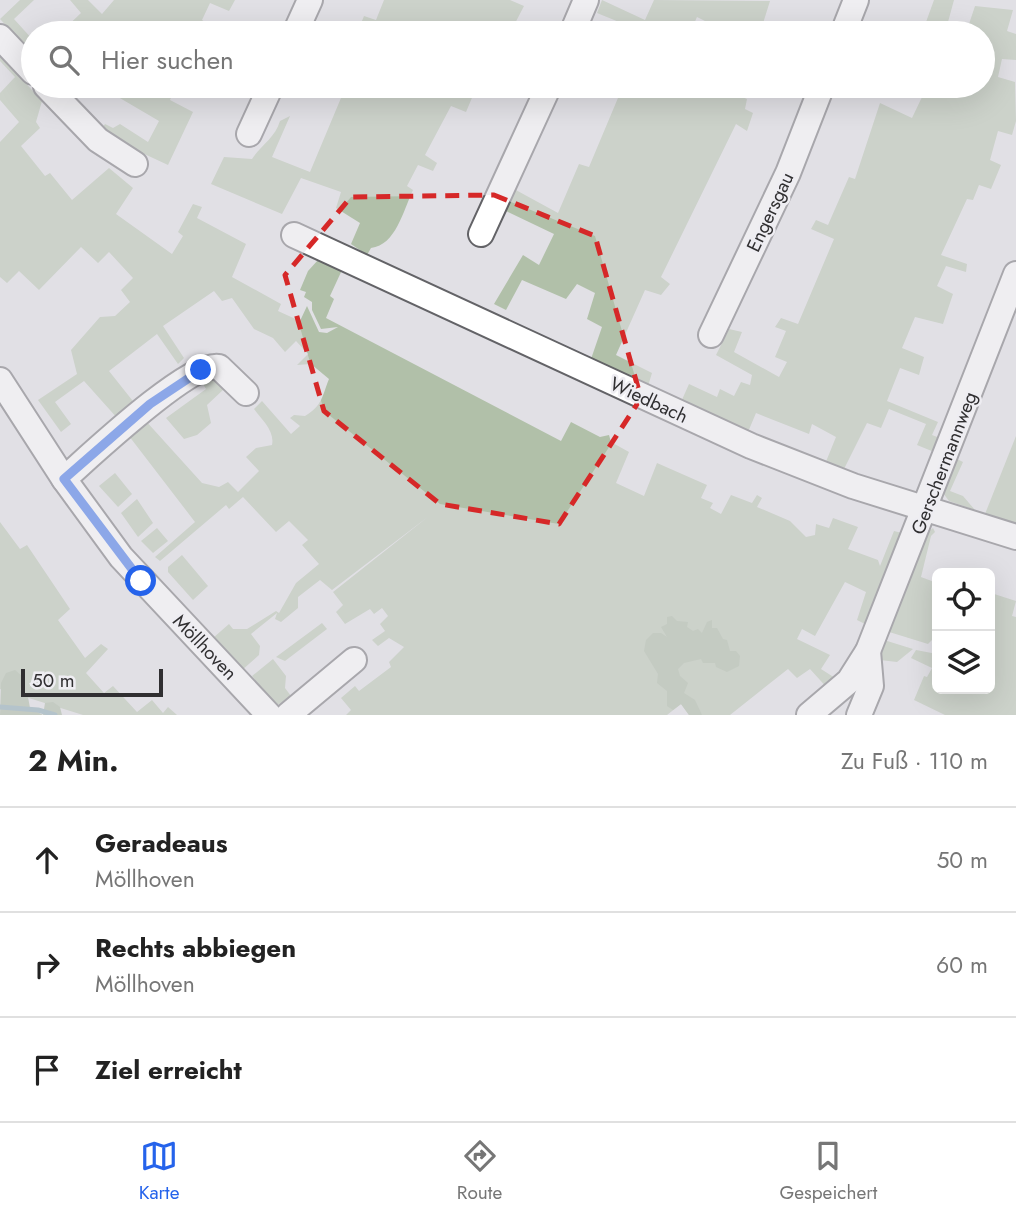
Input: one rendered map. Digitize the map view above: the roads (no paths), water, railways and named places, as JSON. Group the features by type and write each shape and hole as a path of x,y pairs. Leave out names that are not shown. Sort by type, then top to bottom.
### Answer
{"street":[{"path":"300,21 310,0"},
{"path":"577,21 586,0"},
{"path":"848,21 856,0"},
{"path":"0,37 21,59"},
{"path":"58,98 98,140 135,164"},
{"path":"249,134 266,98"},
{"path":"481,234 543,98"},
{"name":"Engersgau","path":"711,335 788,173 817,98"},
{"name":"Wiedbach","path":"294,235 751,446 925,510 1016,537"},
{"name":"Gerschermannweg","path":"809,715 849,681 868,650 1016,274"},
{"path":"64,479 150,404 201,370 215,366 225,369 246,393"},
{"name":"Möllhoven","path":"0,380 64,479 141,581 269,715"},
{"name":"Gerschermannweg","path":"859,715 871,686 868,650"},
{"path":"288,715 354,660"}],"waterway":[{"path":"0,707 38,710 55,715"}]}
